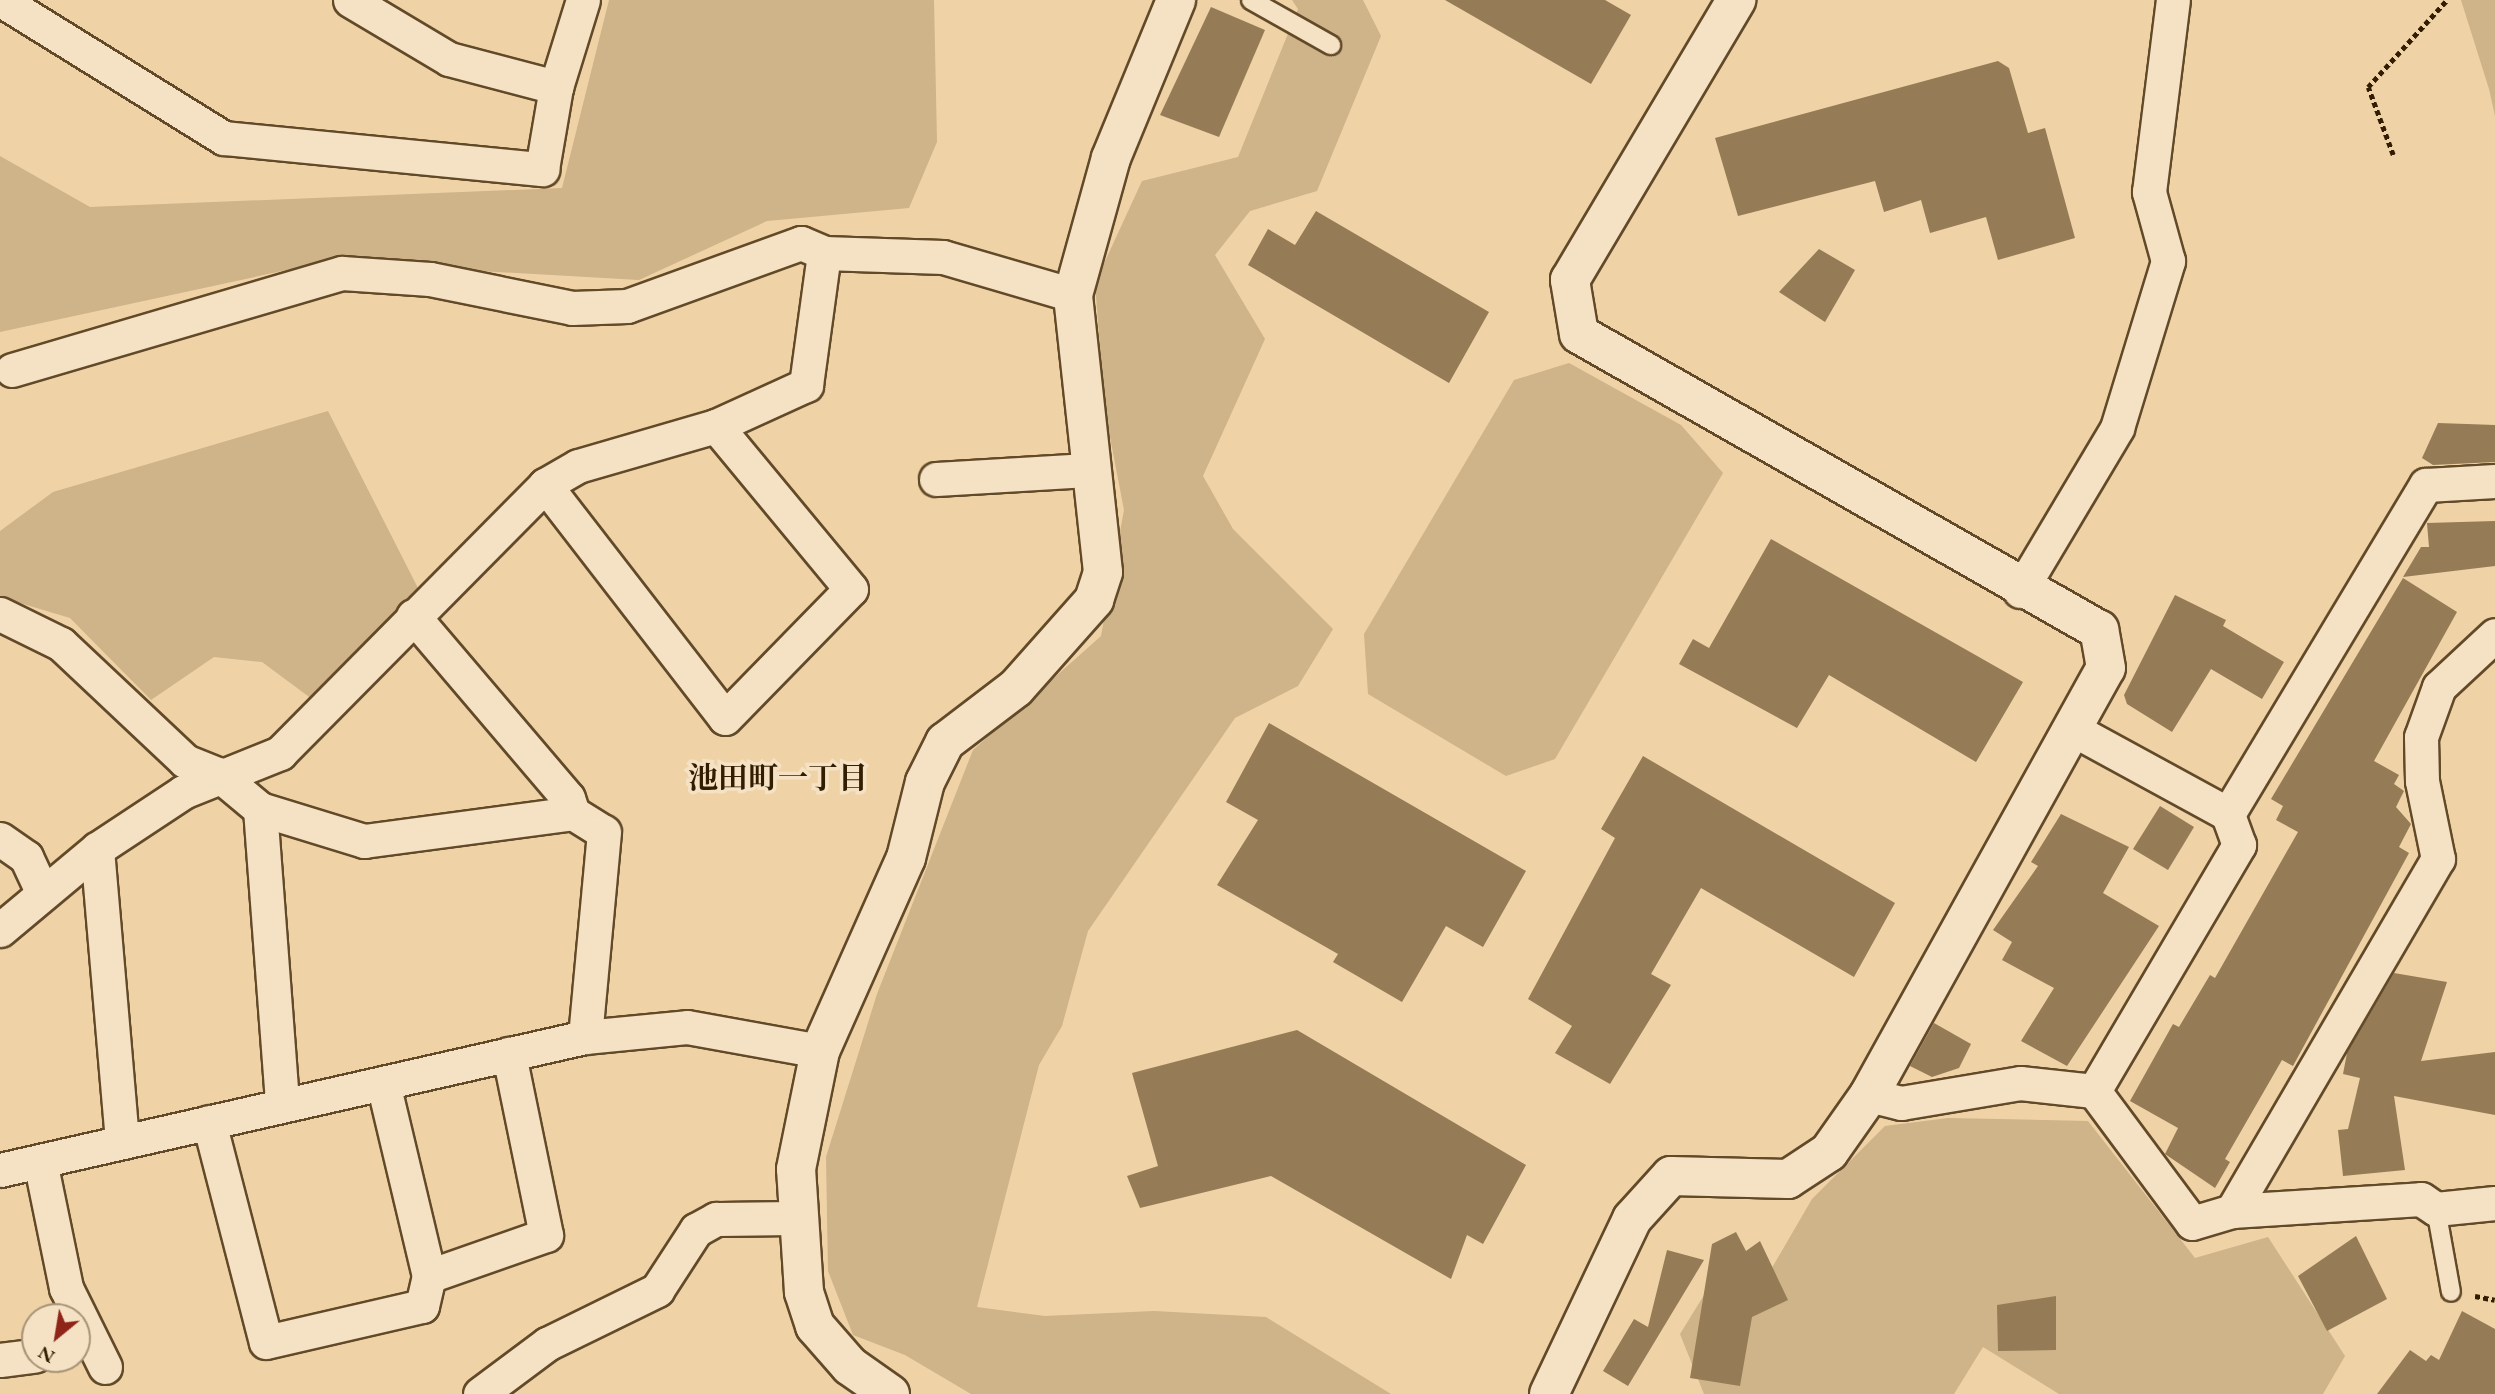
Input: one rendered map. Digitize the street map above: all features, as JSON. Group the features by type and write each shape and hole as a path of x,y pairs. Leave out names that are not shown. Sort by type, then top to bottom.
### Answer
{"street":[{"path":"1,0 224,138 542,169 556,87 583,0"},
{"path":"350,0 449,59 556,87"},
{"path":"890,1394 850,1366 815,1326 795,1218 796,1169 820,1051 906,858 925,782 945,741 1016,688 1094,600 1103,559 1088,470 1073,295 1111,158 1176,0"},
{"path":"1549,1394 1632,1219 1671,1176 1788,1179 1829,1152 1869,1095 2106,668 2099,630 2020,590 1579,334 1570,281 1736,0"},
{"path":"2020,590 2117,428 2168,261 2149,192 2173,0"},
{"path":"12,370 342,273 430,279 572,308 627,306 801,243 824,253 943,257 1073,295"},
{"path":"0,930 97,849 218,774 243,772 280,753 545,485 578,466 716,426 806,385 824,253"},
{"path":"545,485 725,718 851,589 716,426"},
{"path":"936,479 1088,470"},
{"path":"2228,814 2426,485 2495,481"},
{"path":"0,614 61,644 185,761 218,774 260,809 364,841 573,813 604,832 607,852 585,1037"},
{"path":"413,616 568,798 573,813"},
{"path":"2232,1211 2438,859 2422,781 2421,737 2440,687 2495,635"},
{"path":"2072,729 2228,814 2239,845 2094,1091"},
{"path":"260,809 282,1105"},
{"path":"0,839 26,856 43,893"},
{"path":"97,849 121,1142"},
{"path":"0,1170 585,1037 687,1027 820,1051"},
{"path":"429,1276 546,1235 509,1054"},
{"path":"209,1122 266,1342 422,1306 429,1276 383,1083"},
{"path":"1869,1095 1901,1103 2020,1083 2094,1091 2192,1223 2232,1211 2421,1199 2436,1209 2495,1203"},
{"path":"40,1161 66,1288 92,1356"},
{"path":"480,1394 547,1344 657,1290 696,1230 716,1219 795,1218"},
{"path":"0,1360 21,1358"}],"lane":[{"path":"1251,0 1331,45"},
{"path":"2436,1209 2451,1292"}],"path":[{"path":"2393,155 2368,87 2447,0"}],"shaded area":[{"path":"609,0 934,0 937,142 909,208 767,221 639,280 324,262 0,332 0,156 90,207 562,188"},
{"path":"1292,0 1363,0 1381,36 1317,191 1250,211 1215,255 1265,339 1203,476 1233,529 1333,629 1298,686 1235,718 1088,931 1062,1026 1039,1065 977,1307 1045,1316 1154,1311 1266,1317 1391,1394 971,1394 905,1355 853,1335 828,1271 826,1157 877,994 973,750 1101,636 1124,510 1105,411 1095,283 1142,181 1238,157 1298,9"},
{"path":"2461,0 2495,0 2495,116 2489,89"},
{"path":"1569,363 1681,425 1723,473 1555,759 1506,776 1368,694 1364,634 1514,380"},
{"path":"328,411 421,594 312,699 262,662 214,657 151,700 70,618 0,597 0,531 53,492"},
{"path":"1948,1118 2088,1121 2195,1258 2268,1237 2345,1356 2323,1394 2059,1394 1983,1347 1954,1394 1704,1394 1680,1334 1709,1287 1766,1278 1812,1199 1885,1126"}],"building":[{"path":"1445,0 1605,0 1631,15 1591,84"},
{"path":"1211,7 1265,30 1219,137 1160,115"},
{"path":"1998,61 2009,68 2028,133 2045,128 2075,238 1998,260 1986,217 1930,233 1921,200 1884,212 1875,181 1738,216 1715,138"},
{"path":"1316,211 1489,312 1449,383 1248,265 1268,229 1295,245"},
{"path":"1819,249 1855,270 1825,322 1779,292"},
{"path":"2438,423 2495,425 2495,462 2433,465 2422,458"},
{"path":"2495,521 2495,566 2403,577 2421,547 2429,547 2427,523"},
{"path":"1771,539 2023,682 1976,762 1829,675 1797,728 1679,664 1693,639 1709,648"},
{"path":"2403,578 2457,612 2374,761 2399,775 2394,784 2404,791 2396,807 2411,824 2399,847 2409,853 2293,1066 2282,1060 2225,1159 2230,1162 2215,1188 2165,1154 2178,1128 2130,1101 2173,1024 2179,1027 2210,975 2215,978 2298,832 2276,820 2283,806 2271,799"},
{"path":"2175,595 2226,620 2223,626 2284,662 2262,699 2211,669 2172,732 2127,704 2124,695"},
{"path":"1269,723 1526,871 1483,947 1446,926 1402,1002 1333,962 1338,954 1217,885 1258,820 1226,802"},
{"path":"1643,756 1895,903 1854,977 1701,888 1651,974 1671,985 1610,1084 1555,1053 1572,1026 1528,999 1615,838 1601,829"},
{"path":"2160,806 2194,827 2168,870 2133,849"},
{"path":"2061,814 2129,847 2103,893 2159,926 2067,1066 2021,1041 2054,988 2002,960 2012,942 1993,930 2038,866 2031,862"},
{"path":"2394,973 2447,982 2421,1061 2495,1052 2495,1115 2394,1096 2405,1170 2343,1176 2338,1130 2348,1129 2360,1078 2343,1074 2347,1053"},
{"path":"1934,1023 1971,1044 1959,1068 1932,1077 1910,1066"},
{"path":"1297,1030 1526,1165 1483,1244 1467,1235 1451,1279 1271,1176 1140,1208 1127,1176 1158,1166 1132,1073"},
{"path":"1736,1232 1746,1251 1760,1241 1788,1300 1752,1317 1740,1386 1690,1378 1712,1244"},
{"path":"2356,1236 2387,1299 2327,1331 2298,1276"},
{"path":"1667,1250 1704,1260 1628,1386 1603,1371 1634,1319 1648,1327"},
{"path":"2056,1296 2056,1350 1998,1351 1997,1305"},
{"path":"2462,1311 2495,1329 2495,1394 2377,1394 2410,1350 2426,1361 2431,1355 2439,1360"}],"district":[{"name":"池田町一丁目","path":"778,778"}]}
